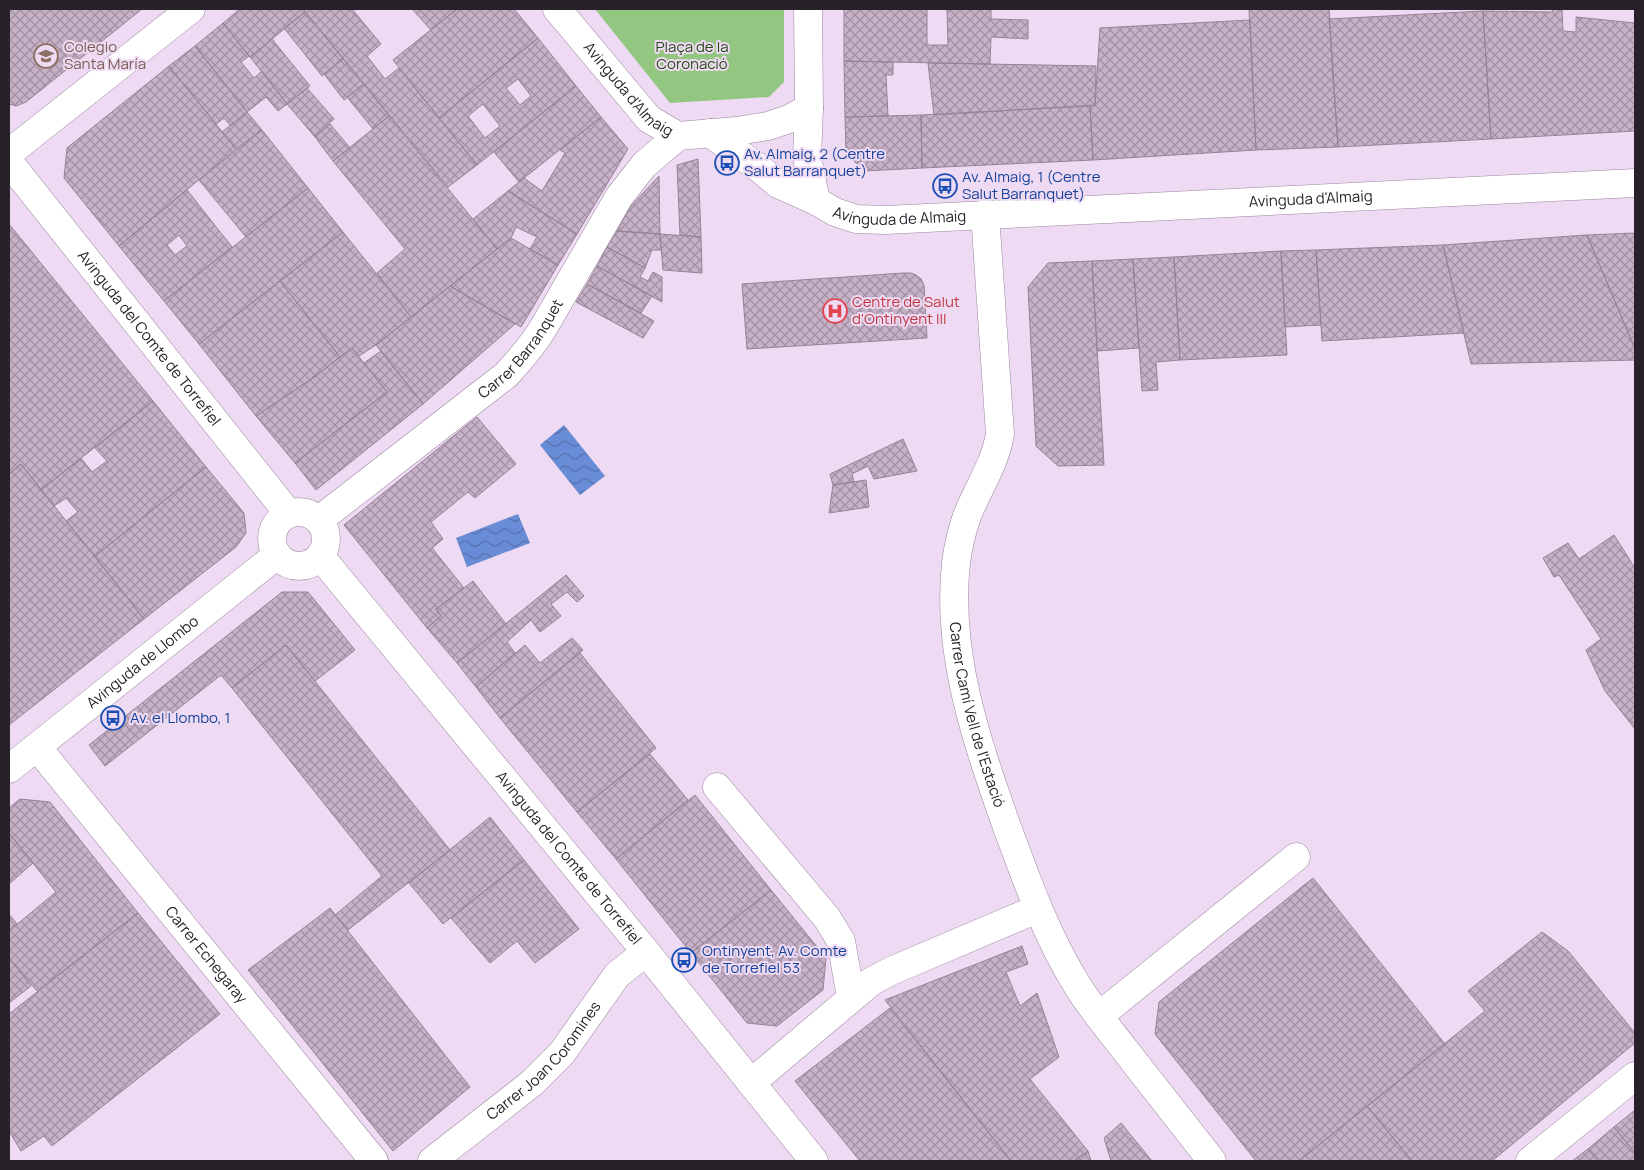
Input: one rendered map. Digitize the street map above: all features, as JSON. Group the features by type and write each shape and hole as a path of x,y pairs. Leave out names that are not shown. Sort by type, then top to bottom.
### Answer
{"street":[{"path":"9,152 191,9"},
{"name":"Avinguda d'Almaig","path":"557,9 649,119 678,136 737,131 768,126 789,119 809,108"},
{"path":"808,9 809,108 807,157 816,200"},
{"path":"710,133 778,184 816,200"},
{"name":"Carrer Barranquet","path":"319,520 506,375 521,359 542,331 619,197 644,165 678,136"},
{"name":"Avinguda del Comte de Torrefiel","path":"9,162 288,513"},
{"name":"Avinguda d'Almaig","path":"986,214 1635,183"},
{"name":"Avinguda de Almaig","path":"816,200 835,212 856,219 886,220 986,214"},
{"name":"Carrer Camí Vell de l'Estació","path":"986,214 1000,434 997,452 967,517 957,562 955,616 963,680 969,709 983,761 1037,909 1068,970 1099,1016 1212,1161"},
{"path":"296,511 305,512 319,520 326,534 324,550 320,556 306,565 298,566 283,561 277,555 273,548 272,532 281,518 288,513 296,511"},
{"name":"Avinguda de Llombo","path":"9,769 277,555"},
{"name":"Avinguda del Comte de Torrefiel","path":"320,556 646,952 814,1161"},
{"name":"Carrer Echegaray","path":"37,747 374,1161"},
{"path":"717,787 827,918 841,941 851,997"},
{"path":"1099,1016 1296,857"},
{"path":"751,1083 872,981 891,970 1037,909"},
{"name":"Carrer Joan Coromines","path":"432,1161 532,1083 562,1053 617,975 646,952"},
{"path":"1530,1161 1635,1076"}],"green space":[{"name":"Plaça de la Coronació","path":"595,9 784,9 784,82 769,97 670,103"}],"water":[{"path":"564,425 605,476 580,495 540,445"},
{"path":"518,514 530,543 467,567 456,538"}],"building":[{"name":"Colegio Santa María","path":"9,9 142,9 26,102 16,106 9,104"},
{"path":"240,9 303,9 305,12 250,57 223,23"},
{"path":"303,9 352,9 381,44 367,56 385,79 399,68 477,165 448,187"},
{"path":"412,9 457,9 431,30"},
{"path":"457,9 514,9 538,38 439,118 393,60"},
{"path":"844,9 927,9 927,45 948,45 947,9 991,9 991,19 1028,20 1028,39 991,37 990,64 844,61"},
{"path":"1249,9 1329,9 1338,147 1256,150"},
{"path":"1553,9 1562,9 1563,31 1576,32 1576,17 1635,23 1635,131 1491,139 1483,11 1552,12"},
{"path":"1483,11 1491,139 1338,147 1329,19"},
{"path":"305,12 343,59 322,76 284,28"},
{"path":"1250,20 1256,150 1093,160 1090,106 1095,105 1100,28"},
{"path":"223,23 249,56 241,62 254,78 262,71 287,104 278,111 266,97 247,112 195,46"},
{"path":"538,38 576,86 477,165 439,118","holes":["518,79 531,96 520,105 506,88","483,104 500,126 485,138 468,116"]},
{"path":"272,39 310,86 287,104 250,57"},
{"path":"195,46 247,112 231,126 224,118 216,124 169,66"},
{"path":"343,59 364,84 344,100 324,74"},
{"path":"844,61 893,62 893,75 886,75 888,116 845,117"},
{"path":"928,63 1096,66 1095,105 934,115"},
{"path":"169,66 236,149 119,246 64,178 67,148"},
{"path":"364,84 389,116 373,129 347,97"},
{"path":"576,86 601,117 519,182 494,152"},
{"path":"307,88 334,119 315,137 287,104"},
{"path":"1090,106 1093,160 922,168 921,115"},
{"path":"247,112 262,130 236,149 222,132"},
{"path":"921,115 922,168 864,171 846,153 845,117"},
{"path":"389,116 497,249 411,317 377,273 405,249 333,161"},
{"path":"601,117 628,149 577,234 508,191 524,178 542,191 565,153 560,150"},
{"path":"330,124 350,148 333,161 315,137"},
{"path":"262,130 308,188 246,237 199,180"},
{"path":"698,159 701,237 680,235 677,165"},
{"path":"659,176 660,234 617,231 630,207"},
{"path":"308,188 343,232 199,344 164,301"},
{"path":"187,190 232,247 164,301 119,246","holes":["179,235 187,246 175,255 167,245"]},
{"path":"508,191 577,234 558,265 530,249 537,237 516,227 511,238 497,249 473,219"},
{"path":"9,224 153,401 41,490 21,464 9,474"},
{"path":"617,231 660,234 661,250 652,250 645,268 607,247"},
{"path":"343,232 411,317 359,356 352,348 340,357 280,281"},
{"path":"1635,233 1635,349 1587,235"},
{"path":"660,234 701,237 702,273 663,270"},
{"path":"1587,235 1635,349 1635,360 1471,364 1443,245"},
{"path":"511,238 558,265 521,327 450,286"},
{"path":"1443,245 1464,333 1322,341 1316,250"},
{"path":"607,247 645,268 640,277 648,281 653,272 662,277 662,302 597,266"},
{"path":"1316,250 1321,325 1285,327 1281,251"},
{"path":"1281,251 1287,355 1180,360 1174,257"},
{"path":"1174,257 1180,360 1156,362 1158,390 1142,391 1133,259"},
{"path":"1133,259 1139,348 1097,351 1092,261"},
{"path":"1092,261 1104,465 1058,466 1036,446 1028,287 1048,263"},
{"path":"597,266 652,296 641,313 587,284"},
{"name":"Centre de Salut d'Ontinyent III","path":"903,273 916,275 924,285 927,338 747,349 742,284"},
{"path":"280,281 340,357 313,378 256,416 199,344"},
{"path":"587,284 654,321 643,338 576,302"},
{"path":"450,286 515,324 423,404 376,345"},
{"path":"352,348 387,392 295,463 256,416 313,378"},
{"path":"381,351 423,404 316,490 295,463 387,392 364,363"},
{"path":"153,401 206,467 95,556 66,521 78,512 66,498 54,506 41,490 81,458 92,472 107,461 95,448"},
{"path":"477,417 516,464 475,498 468,492 431,522 443,539 432,548 464,588 436,609 441,616 427,628 344,525"},
{"path":"903,439 917,471 874,479 868,466 852,474 854,482 833,485 830,474"},
{"path":"21,464 144,619 9,725 9,474"},
{"path":"206,467 244,513 246,533 236,547 144,619 95,556"},
{"path":"866,480 869,507 829,513 833,485"},
{"path":"1614,535 1635,568 1635,729 1605,691 1586,650 1601,639 1559,575 1554,577 1543,558 1568,543 1579,559"},
{"path":"566,575 584,596 577,602 567,592 551,604 561,616 540,632 531,620 507,642 515,653 476,687 457,663"},
{"path":"473,581 506,624 457,663 427,628 441,616 436,609"},
{"path":"282,592 308,592 355,650 315,681 286,645 232,688 221,675 105,766 89,745"},
{"path":"572,638 583,650 500,718 476,687 525,645 540,663"},
{"path":"286,645 450,850 348,930 335,915 382,876 232,688"},
{"path":"580,653 656,748 577,812 500,718"},
{"path":"650,754 688,800 616,859 577,812"},
{"path":"695,795 771,890 691,953 616,859"},
{"path":"20,799 50,802 138,913 37,991 9,958 9,931 56,892 9,833 9,808"},
{"path":"490,817 524,860 443,924 409,883"},
{"path":"9,833 33,863 9,884"},
{"path":"524,860 579,929 535,963 517,941 490,963 451,918"},
{"path":"1313,878 1445,1044 1299,1161 1256,1161 1155,1034 1159,1002"},
{"path":"771,890 826,958 823,990 777,1026 747,1023 691,953"},
{"path":"330,908 470,1087 393,1151 248,970"},
{"path":"138,913 220,1014 52,1146 44,1136 21,1151 9,1131 9,1014"},
{"path":"9,914 17,924 9,931"},
{"path":"1542,932 1568,951 1635,1033 1635,1043 1492,1161 1412,1161 1367,1106 1485,1011 1468,991"},
{"path":"1022,946 1028,964 1006,972 1020,1006 1037,993 1059,1057 1030,1079 1088,1151 1074,1161 1011,1161 885,1000"},
{"path":"9,958 31,986 9,1003"},
{"path":"890,1008 1011,1161 860,1161 795,1081"},
{"path":"1367,1106 1412,1161 1299,1161"},
{"path":"1635,1110 1635,1153 1614,1127"},
{"path":"1121,1123 1152,1161 1111,1161 1104,1138"},
{"path":"1614,1127 1635,1153 1635,1161 1598,1161 1588,1149"},
{"path":"1588,1149 1598,1161 1572,1161"},
{"path":"1088,1151 1091,1161 1074,1161"}],"place":[{"name":"Colegio Santa María","path":"46,56"},
{"name":"Av. Almaig, 2 (Centre Salut Barranquet)","path":"727,163"},
{"name":"Av. Almaig, 1 (Centre Salut Barranquet)","path":"945,186"},
{"name":"Centre de Salut d'Ontinyent III","path":"835,311"},
{"name":"Av. el Llombo, 1","path":"113,718"},
{"name":"Ontinyent, Av. Comte de Torrefiel 53","path":"684,960"}]}
